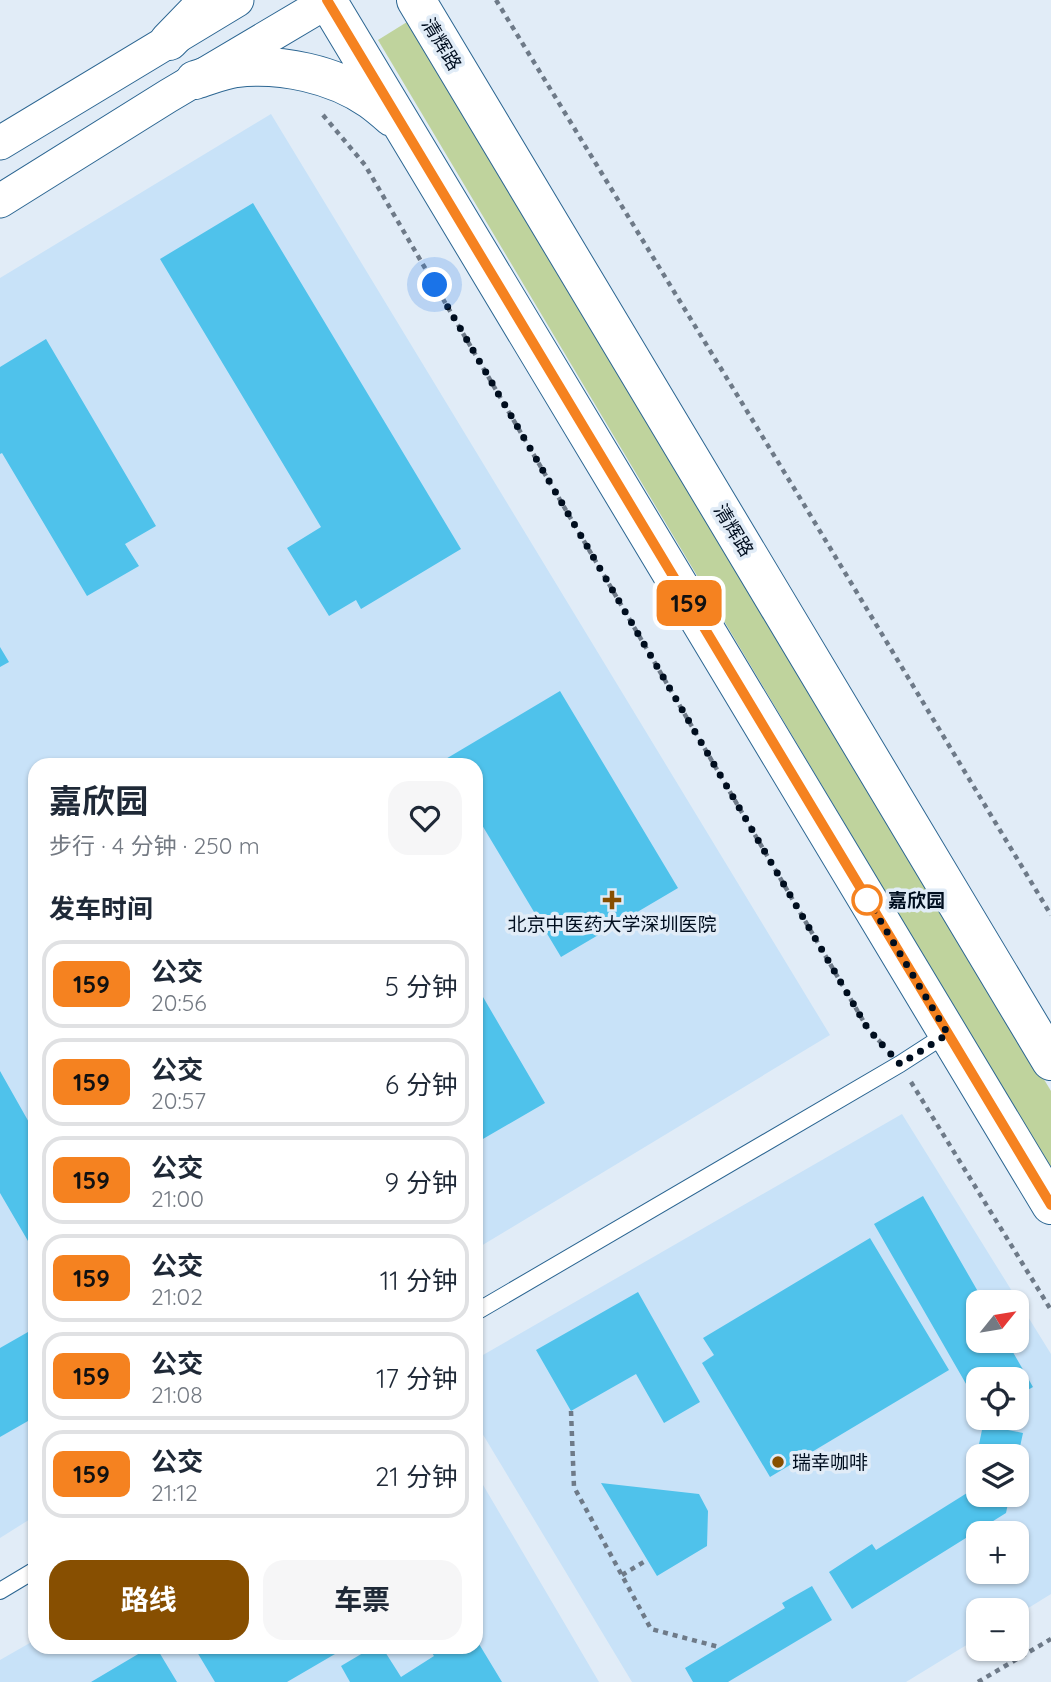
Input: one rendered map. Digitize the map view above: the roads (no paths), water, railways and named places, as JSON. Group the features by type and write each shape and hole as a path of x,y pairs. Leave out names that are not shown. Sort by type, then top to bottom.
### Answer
{"street":[{"path":"169,41 206,0"},
{"path":"0,143 237,0"},
{"path":"0,201 328,0 1051,1205"},
{"name":"清辉路","path":"416,0 1051,1061"},
{"path":"195,80 235,68 270,67 303,72 337,82 370,99 402,125"}],"lane":[{"path":"483,1308 948,1034"},
{"path":"0,1591 28,1574"}],"place":[{"name":"北京中医药大学深圳医院","path":"612,900"},
{"name":"嘉欣园","path":"867,900"},
{"name":"瑞幸咖啡","path":"778,1462"}]}
